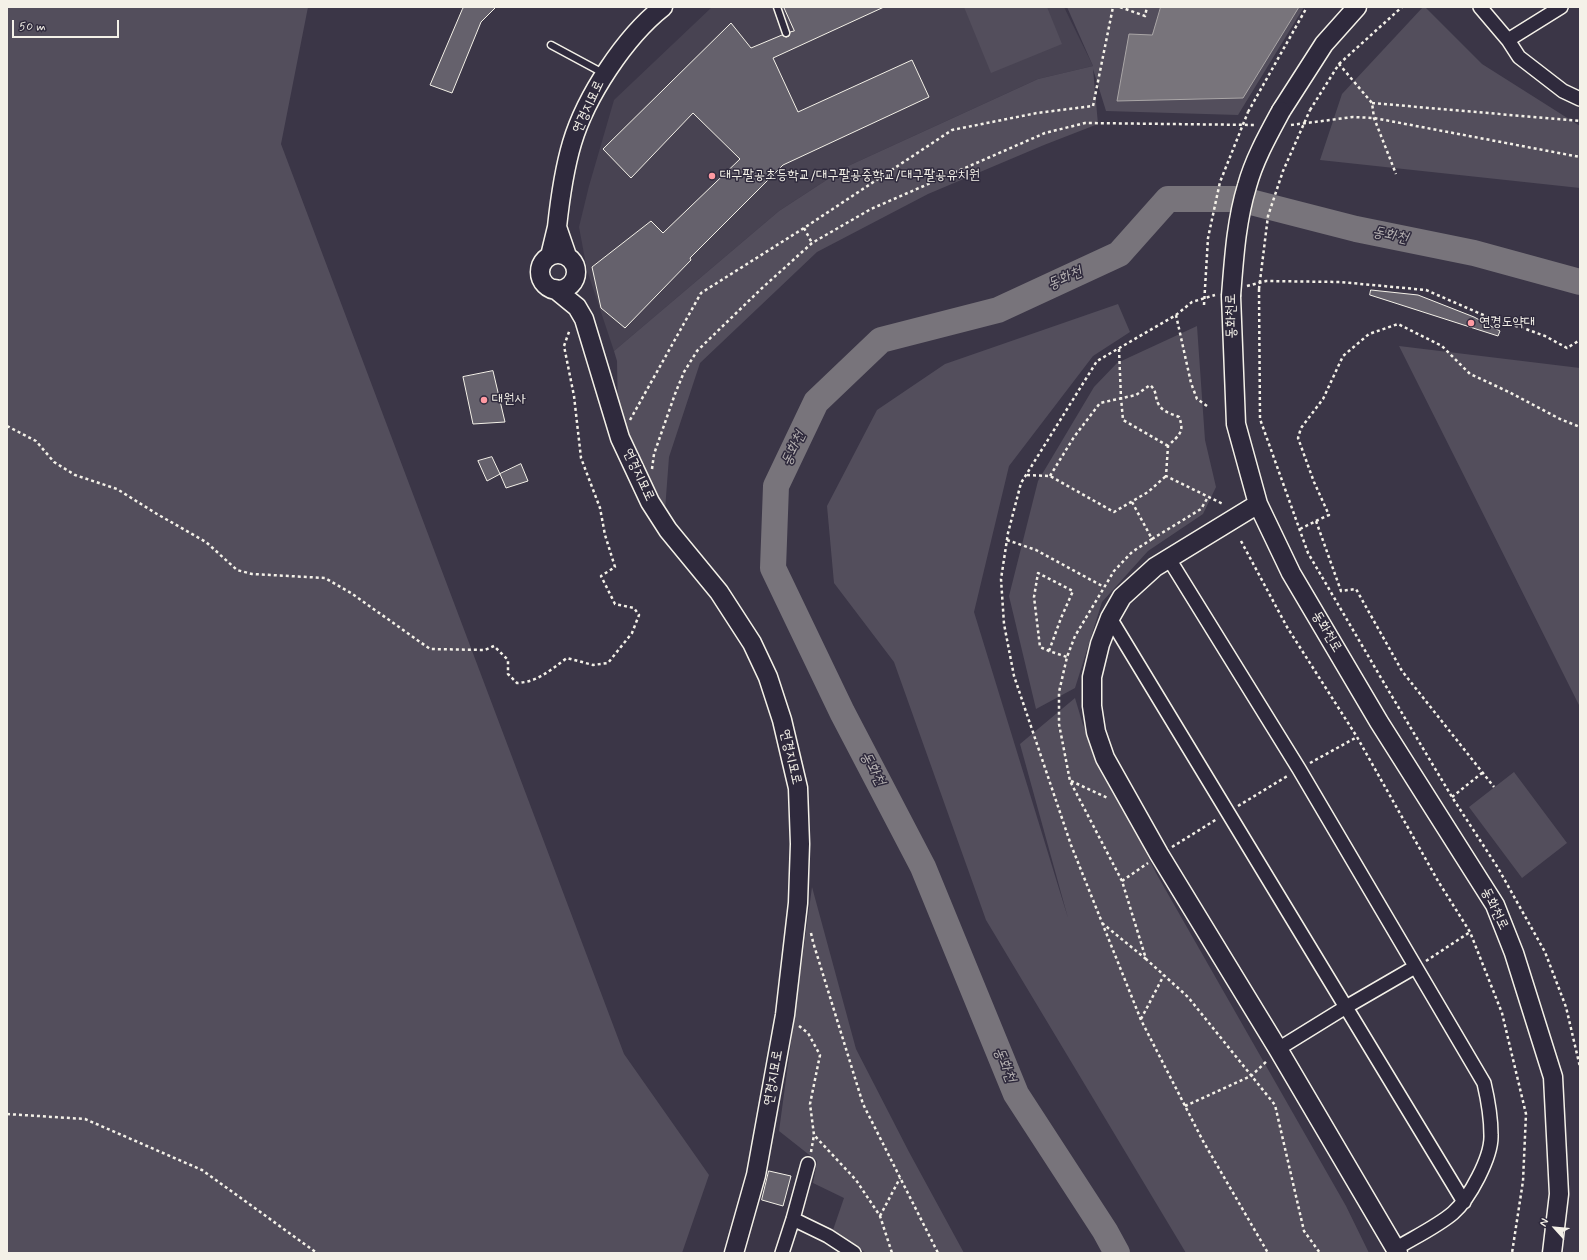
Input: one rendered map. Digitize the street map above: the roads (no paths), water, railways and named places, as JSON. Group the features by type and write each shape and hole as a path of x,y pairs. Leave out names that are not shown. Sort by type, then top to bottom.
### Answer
{"street":[{"name":"연경지묘로","path":"558,256 557,227 562,186 572,142 585,111 604,74 629,41 663,7"},
{"name":"동화천로","path":"1357,7 1324,44 1285,118 1266,140 1247,186 1236,236 1232,292 1236,424 1258,504 1295,580 1379,722 1494,905 1514,953 1553,1076 1559,1194 1552,1253"},
{"path":"1480,7 1508,40 1519,57 1564,91 1580,99"},
{"path":"1508,40 1561,7"},
{"path":"558,256 574,265 576,272 564,286 546,285 540,275 541,264 558,256"},
{"name":"연경지묘로","path":"564,286 574,315 584,319 620,438 650,502 668,530 719,592 752,643 768,678 782,720 798,788 800,844 798,903 785,1015 756,1175 734,1253"},
{"path":"1169,559 1299,769 1484,1083 1490,1108 1492,1136 1483,1168 1464,1202 1452,1214 1397,1251 1274,1054 1105,758 1096,732 1092,706 1092,677 1100,644 1110,618 1122,597 1155,567 1258,504"},
{"path":"1110,618 1464,1202"},
{"path":"1274,1054 1346,1007 1415,968"},
{"path":"782,1253 808,1164"},
{"path":"793,1219 828,1236 854,1253"}],"lane":[{"path":"777,7 786,33"},
{"path":"551,45 604,74"}],"waterway":[{"name":"동화천","path":"1117,1253 1105,1231 1016,1094 923,867 842,712 773,568 776,486 816,402 881,340 998,310 1119,254 1168,199 1239,199 1356,229 1474,253 1580,282"},
{"name":"동화천","path":"1110,1253 1115,1250"}],"place":[{"name":"대구팔공초등학교/대구팔공중학교/대구팔공유치원","path":"712,176"},
{"name":"연경도약대","path":"1471,323"},
{"name":"대원사","path":"484,400"}]}
